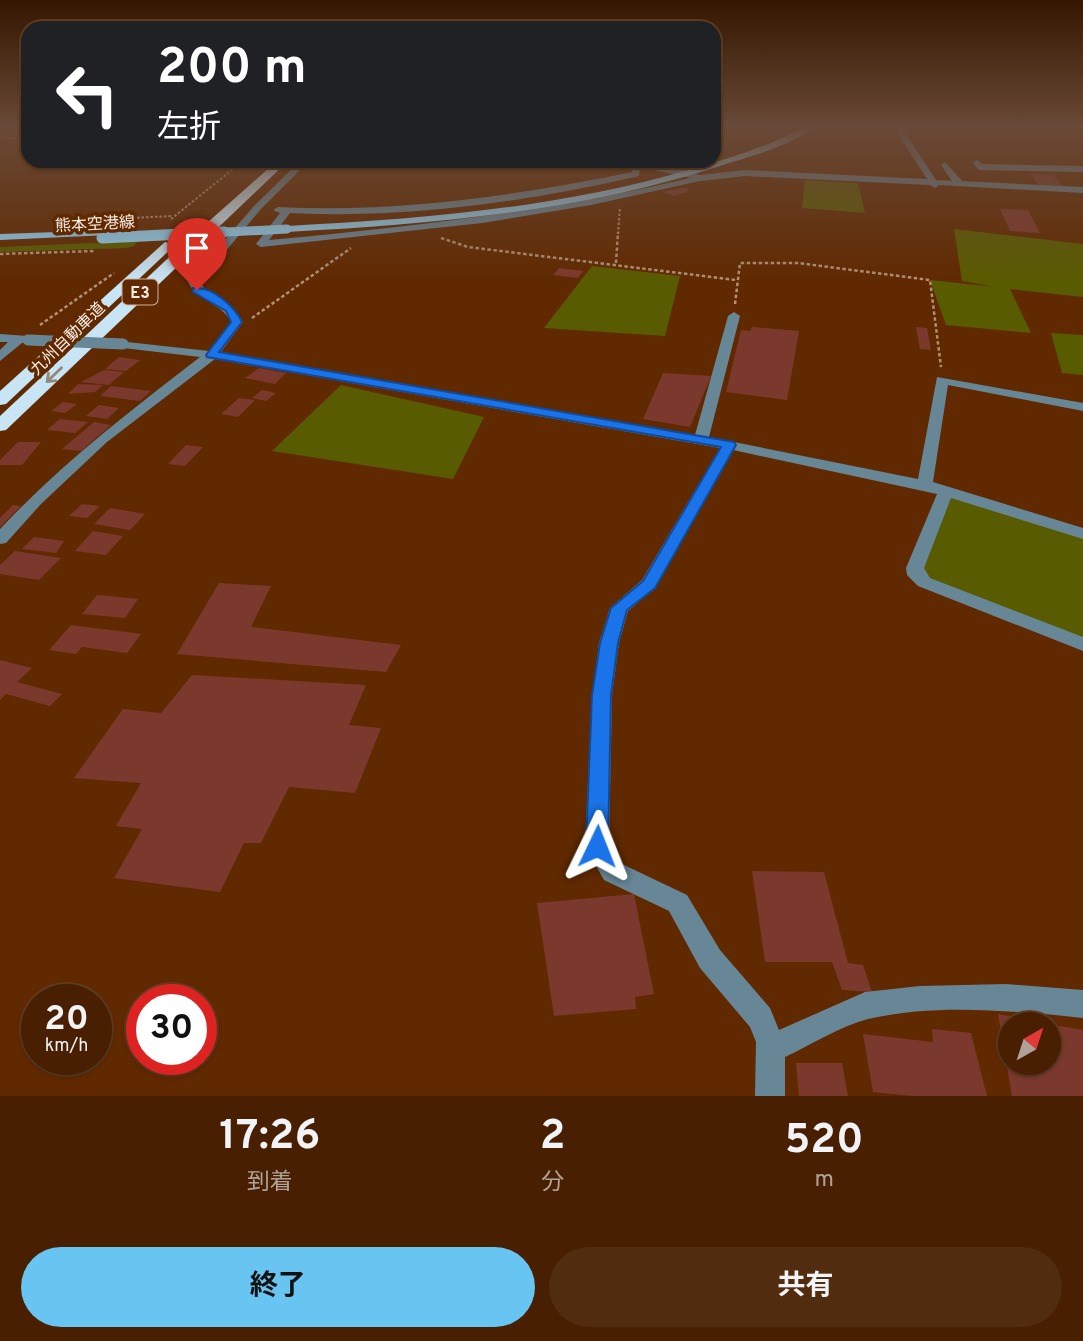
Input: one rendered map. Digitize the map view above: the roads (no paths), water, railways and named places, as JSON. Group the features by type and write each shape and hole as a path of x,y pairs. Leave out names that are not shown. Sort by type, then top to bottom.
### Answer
{"highway":[{"name":"九州自動車道","path":"0,400 245,179"},
{"name":"九州自動車道","path":"0,426 262,179"}],"main road":[{"name":"熊本空港線","path":"0,237 289,227 490,207 654,179"},
{"name":"熊本空港線","path":"0,243 106,235"}],"street":[{"path":"0,539 35,501 102,439 212,355 237,322 230,309 201,295 194,282 257,208 286,179"},
{"path":"257,208 288,211 412,207 538,193 609,179"},
{"path":"288,211 261,244 411,230 621,197 670,179"},
{"path":"843,179 1083,190"},
{"path":"931,179 935,185"},
{"path":"956,179 961,186"},
{"path":"701,439 734,316"},
{"path":"0,338 123,344 212,355 324,377 701,439 925,485 1083,534"},
{"path":"0,357 23,340"},
{"path":"925,485 942,380 1083,407"},
{"path":"729,445 649,584 619,608 609,643 602,695 597,846 613,872 678,903 710,959 760,1018 771,1048 770,1096"},
{"path":"946,491 915,568 916,575 924,582 1083,644"},
{"path":"771,1048 866,1006 920,999 1006,997 1083,1004"}]}
